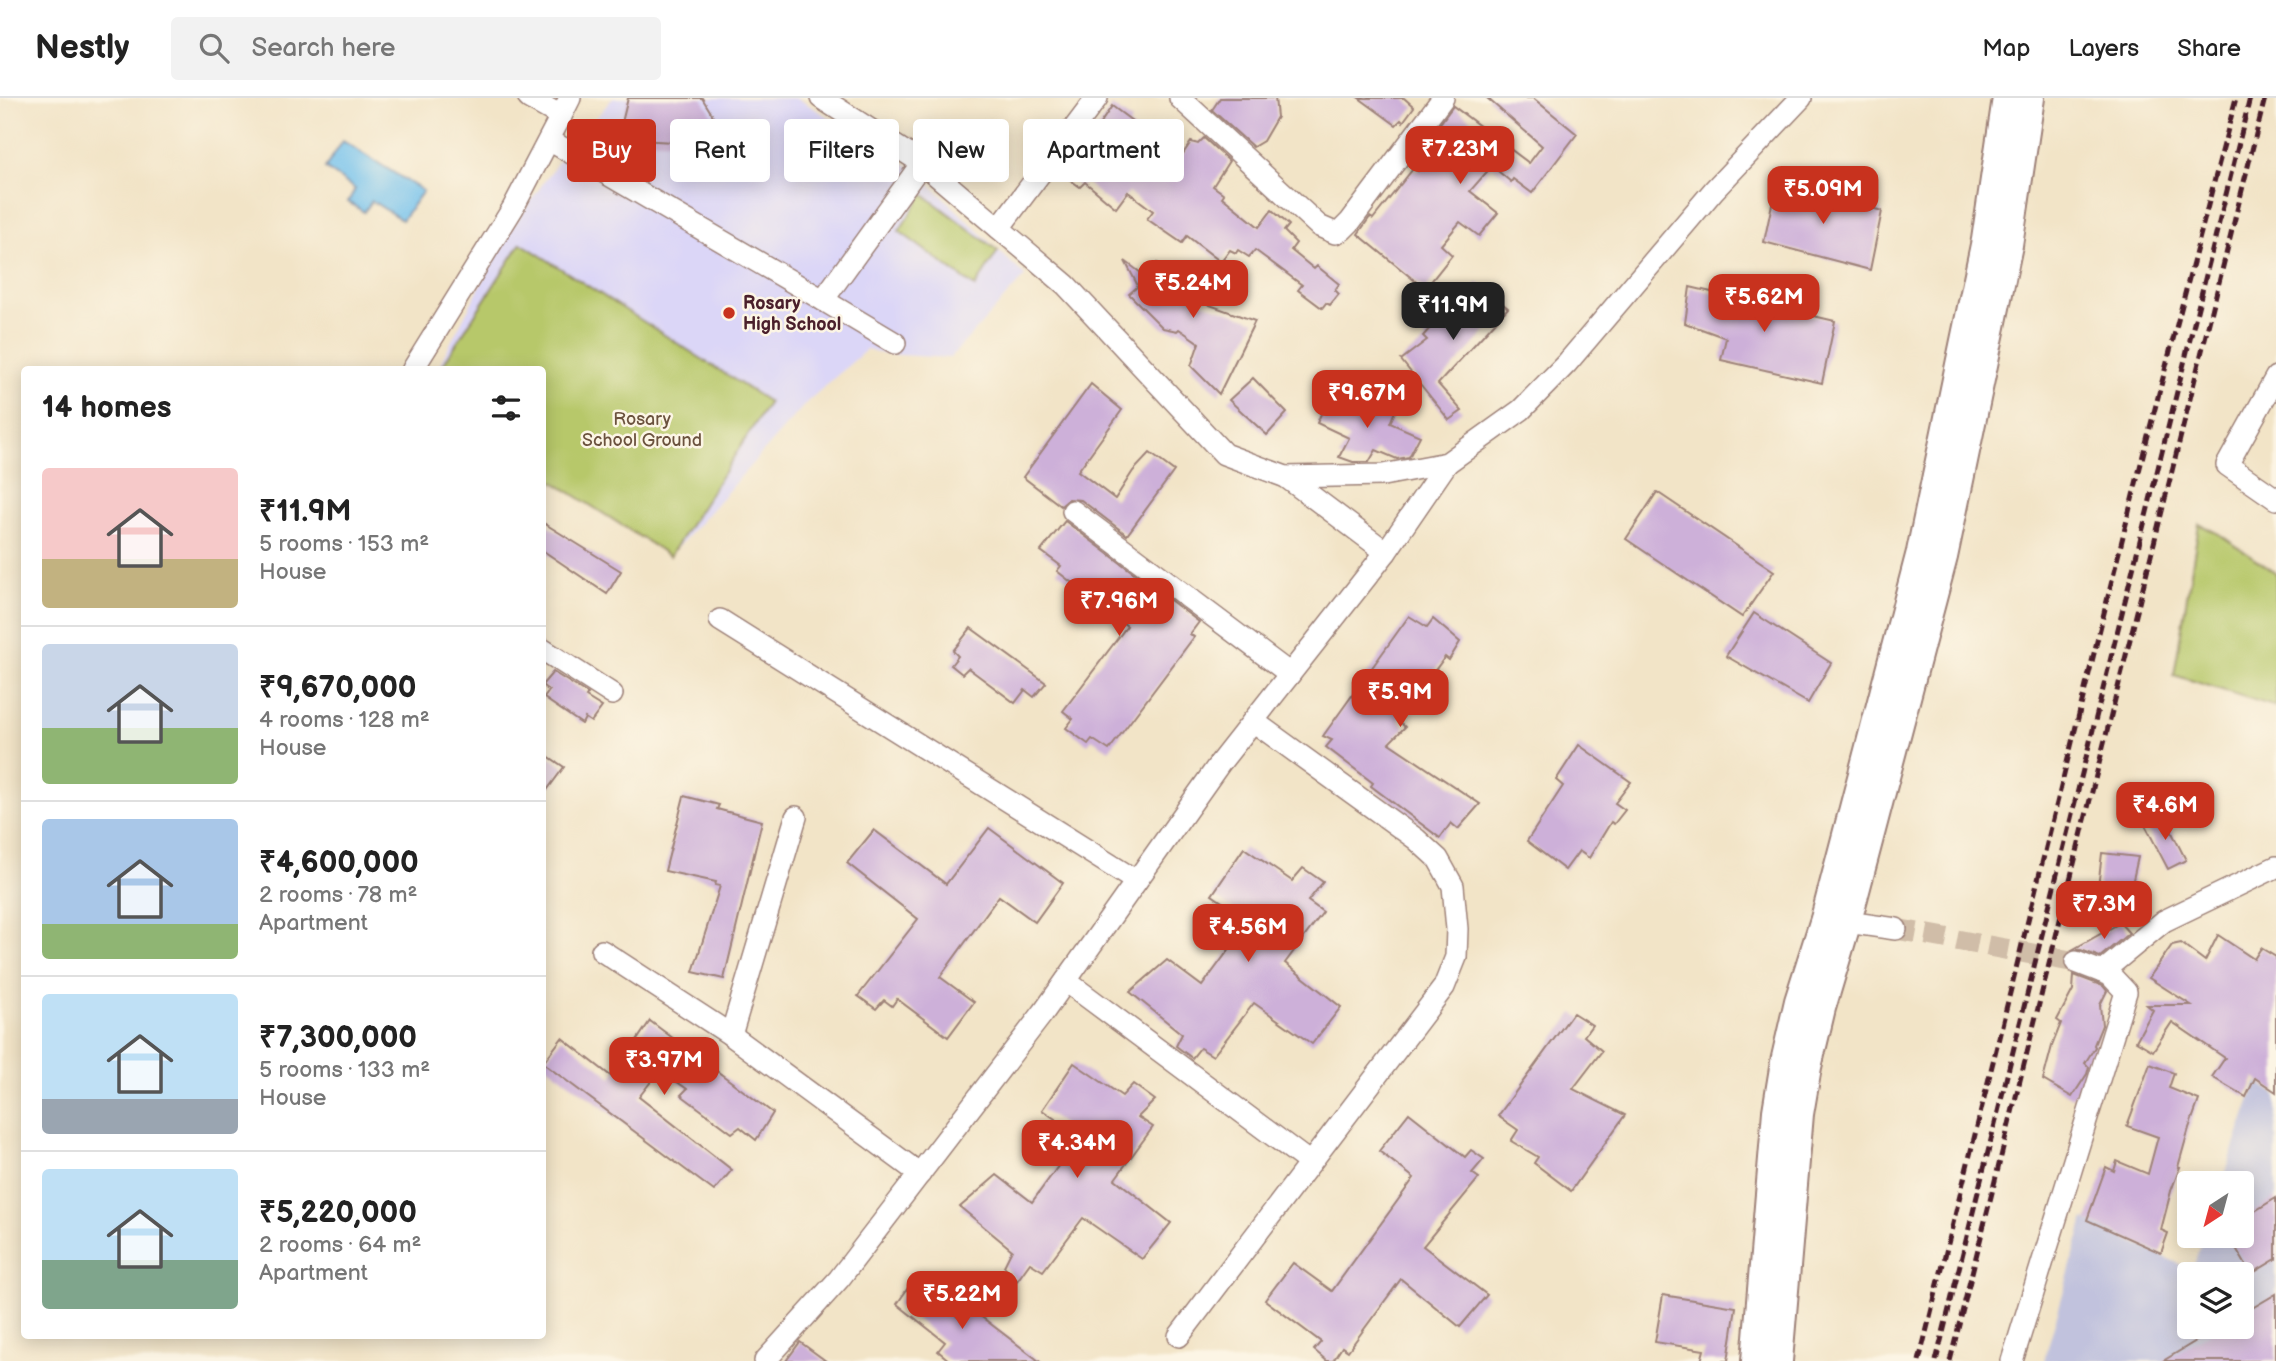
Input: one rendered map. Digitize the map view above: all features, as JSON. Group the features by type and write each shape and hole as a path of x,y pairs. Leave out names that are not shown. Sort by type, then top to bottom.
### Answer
{"main road":[{"path":"1779,1361 1800,1114 1808,1067 1822,1008 1836,920 1920,552 1985,240 2006,98"},
{"path":"1755,1361 1776,1111 1782,1074 1798,1001 1836,920 1944,557 2009,244 2031,98"}],"street":[{"path":"415,366 513,208 565,107 529,98"},
{"path":"821,98 913,157"},
{"path":"999,228 1097,98"},
{"path":"1180,98 1318,226 1335,233 1350,222 1443,98"},
{"path":"765,1361 839,1279 920,1174 1066,981 1220,763 1386,552 1447,463 1521,410 1567,363 1714,190 1801,98"},
{"path":"549,140 895,343"},
{"path":"823,300 913,175"},
{"path":"945,182 1066,285 1224,454 1286,477 1386,552"},
{"path":"2276,377 2227,465 2276,499"},
{"path":"1286,477 1383,475 1447,463"},
{"path":"1073,511 1290,674"},
{"path":"720,620 1136,881"},
{"path":"546,652 612,694"},
{"path":"1180,1336 1444,987 1456,957 1457,929 1452,886 1438,859 1416,839 1253,722"},
{"path":"731,1035 796,817"},
{"path":"2102,972 2164,921 2276,867"},
{"path":"1836,920 1896,929"},
{"path":"602,951 731,1035 920,1174"},
{"path":"2012,1361 2126,992 2110,975 2076,962"},
{"path":"1066,981 1310,1163"}],"shaded area":[{"name":"Rosary High School","path":"613,98 797,98 832,119 784,119 784,182 899,182 899,160 913,168 913,182 927,182 1025,276 950,358 884,354 867,349 808,401 670,556 546,477 546,366 439,366 507,235 567,152 567,182 656,182 656,119 595,119"},
{"path":"2257,1081 2276,1095 2276,1361 2044,1361 2084,1219 2177,1263 2177,1339 2254,1339 2254,1262 2195,1262 2200,1248 2254,1248 2254,1171 2226,1171"}],"green space":[{"path":"923,194 998,251 975,287 899,231"},
{"name":"Rosary School Ground","path":"521,243 769,402 670,556 546,477 546,366 442,366"},
{"path":"2199,524 2219,534 2276,573 2276,707 2174,675"}],"water":[{"path":"343,141 423,191 402,220 372,201 364,212 348,202 355,189 325,168"}],"building":[{"path":"628,98 702,98 715,119 670,119 670,142 656,141 656,119 623,119"},
{"path":"1220,98 1275,98 1277,117 1263,141 1253,147 1212,110"},
{"path":"1359,98 1404,98 1414,107 1403,122 1401,120 1396,125"},
{"path":"1487,98 1533,98 1577,134 1532,193 1513,179 1511,182 1492,166 1470,191 1498,213 1479,236 1460,222 1441,245 1452,255 1425,289 1358,234 1413,169 1418,171 1444,136 1436,129 1453,106 1529,163 1542,146"},
{"path":"1112,106 1129,119 1103,119"},
{"path":"1204,138 1229,161 1213,186 1224,194 1222,197 1259,227 1272,210 1289,225 1284,231 1296,243 1291,250 1314,269 1317,266 1339,284 1335,290 1339,294 1330,305 1326,303 1322,308 1298,290 1302,285 1255,250 1249,257 1238,250 1236,253 1230,250 1221,262 1187,236 1182,243 1147,219 1153,211 1128,192 1116,208 1085,182 1184,182 1184,152 1191,142 1198,144"},
{"path":"1777,180 1882,211 1870,270 1764,242"},
{"path":"1125,261 1145,276 1157,263 1208,285 1201,302 1255,321 1219,394 1191,366 1199,343 1179,329 1177,331 1163,328 1129,294 1138,286"},
{"path":"1478,283 1508,308 1438,384 1462,411 1449,420 1401,360 1427,340 1423,336 1466,287 1471,292"},
{"path":"1690,287 1835,321 1822,383 1721,360 1726,338 1685,323"},
{"path":"1253,378 1287,413 1267,435 1229,400"},
{"path":"1091,384 1122,410 1078,471 1115,499 1133,471 1150,453 1174,471 1127,535 1081,500 1069,499 1061,506 1023,477"},
{"path":"1330,393 1364,410 1370,397 1396,409 1390,423 1420,436 1409,457 1397,459 1376,450 1369,462 1353,462 1339,457 1349,438 1317,423"},
{"path":"1657,492 1774,571 1742,617 1626,539"},
{"path":"1065,521 1199,622 1190,634 1194,637 1109,750 1092,739 1088,744 1066,728 1073,719 1063,711 1127,626 1057,571 1061,566 1041,551"},
{"path":"546,524 621,571 607,594 546,553"},
{"path":"1754,613 1831,663 1808,703 1726,656"},
{"path":"1409,616 1427,627 1433,619 1460,642 1449,660 1445,657 1398,720 1405,727 1389,743 1480,804 1458,829 1451,823 1440,838 1371,786 1373,783 1326,747 1332,740 1323,736"},
{"path":"971,628 1046,683 1034,697 1025,690 1015,703 968,668 962,674 951,665 958,656 953,651"},
{"path":"553,672 588,694 586,697 602,707 591,722 585,718 582,724 546,699 549,691 546,688 546,680"},
{"path":"1579,745 1631,782 1615,803 1625,810 1614,824 1611,822 1589,858 1579,851 1565,870 1527,841 1563,786 1556,780"},
{"path":"546,755 564,767 546,792"},
{"path":"684,796 719,805 717,809 762,821 724,979 693,972 720,886 715,885 716,882 665,871"},
{"path":"2163,815 2186,860 2168,869 2145,825"},
{"path":"989,828 1063,883 1035,922 999,896 940,977 974,1002 948,1037 897,999 892,1006 884,1000 876,1009 858,996 918,919 847,863 874,830 946,884"},
{"path":"1244,848 1292,881 1303,868 1323,882 1308,901 1323,912 1285,963 1341,1007 1312,1044 1254,1003 1213,1056 1200,1048 1192,1058 1176,1046 1182,1034 1130,992 1167,960 1202,986 1250,921 1212,895"},
{"path":"2102,853 2138,857 2130,893 2098,888"},
{"path":"2120,923 2129,933 2100,957 2081,950 2072,950"},
{"path":"2218,935 2254,959 2261,948 2276,957 2276,1092 2255,1078 2246,1097 2212,1077 2225,1058 2172,1022 2153,1051 2136,1041 2153,1010 2147,1005 2191,1005 2149,978 2172,945 2181,943 2205,961"},
{"path":"2074,975 2103,986 2107,991 2100,1005 2102,1025 2095,1047 2085,1063 2089,1067 2087,1074 2072,1097 2043,1080 2061,1023 2057,1020 2073,990"},
{"path":"1573,1013 1592,1025 1584,1036 1602,1051 1573,1089 1625,1115 1571,1191 1534,1163 1538,1157 1511,1141 1518,1130 1498,1116"},
{"path":"650,1021 773,1113 756,1140 740,1127 732,1133 681,1095 687,1089 660,1070 639,1097 732,1170 714,1191 546,1065 546,1059 562,1038 612,1077"},
{"path":"1074,1063 1122,1096 1133,1084 1155,1100 1138,1117 1153,1127 1115,1179 1171,1223 1142,1259 1083,1218 1043,1271 1030,1263 1017,1281 1004,1266 1012,1250 960,1207 997,1175 1032,1202 1080,1136 1042,1110"},
{"path":"2150,1064 2174,1073 2169,1088 2199,1100 2161,1230 2168,1233 2161,1253 2087,1220 2106,1167 2114,1171 2117,1161 2148,1174 2158,1137 2127,1126"},
{"path":"1409,1113 1465,1157 1471,1150 1484,1159 1472,1173 1479,1178 1423,1246 1487,1295 1460,1327 1401,1279 1348,1351 1342,1347 1333,1361 1327,1361 1314,1350 1321,1342 1265,1300 1293,1263 1332,1291 1414,1178 1379,1151"},
{"path":"2276,1198 2276,1259 2254,1272 2254,1262 2244,1262 2236,1248 2254,1248 2254,1212"},
{"path":"912,1282 962,1320 971,1309 1039,1361 950,1361 938,1351 945,1342 897,1304"},
{"path":"2276,1294 2276,1361 2163,1361 2199,1339 2254,1339 2254,1307"},
{"path":"1663,1295 1736,1307 1728,1361 1701,1361 1704,1350 1655,1342"},
{"path":"800,1342 826,1361 786,1361"}],"tunnel":[{"path":"1896,929 2076,962"}],"railway":[{"path":"1919,1361 2146,443 2236,98"},
{"path":"1936,1361 2250,98"},
{"path":"1950,1361 2265,98"}],"place":[{"name":"Rosary High School","path":"729,313"}]}
